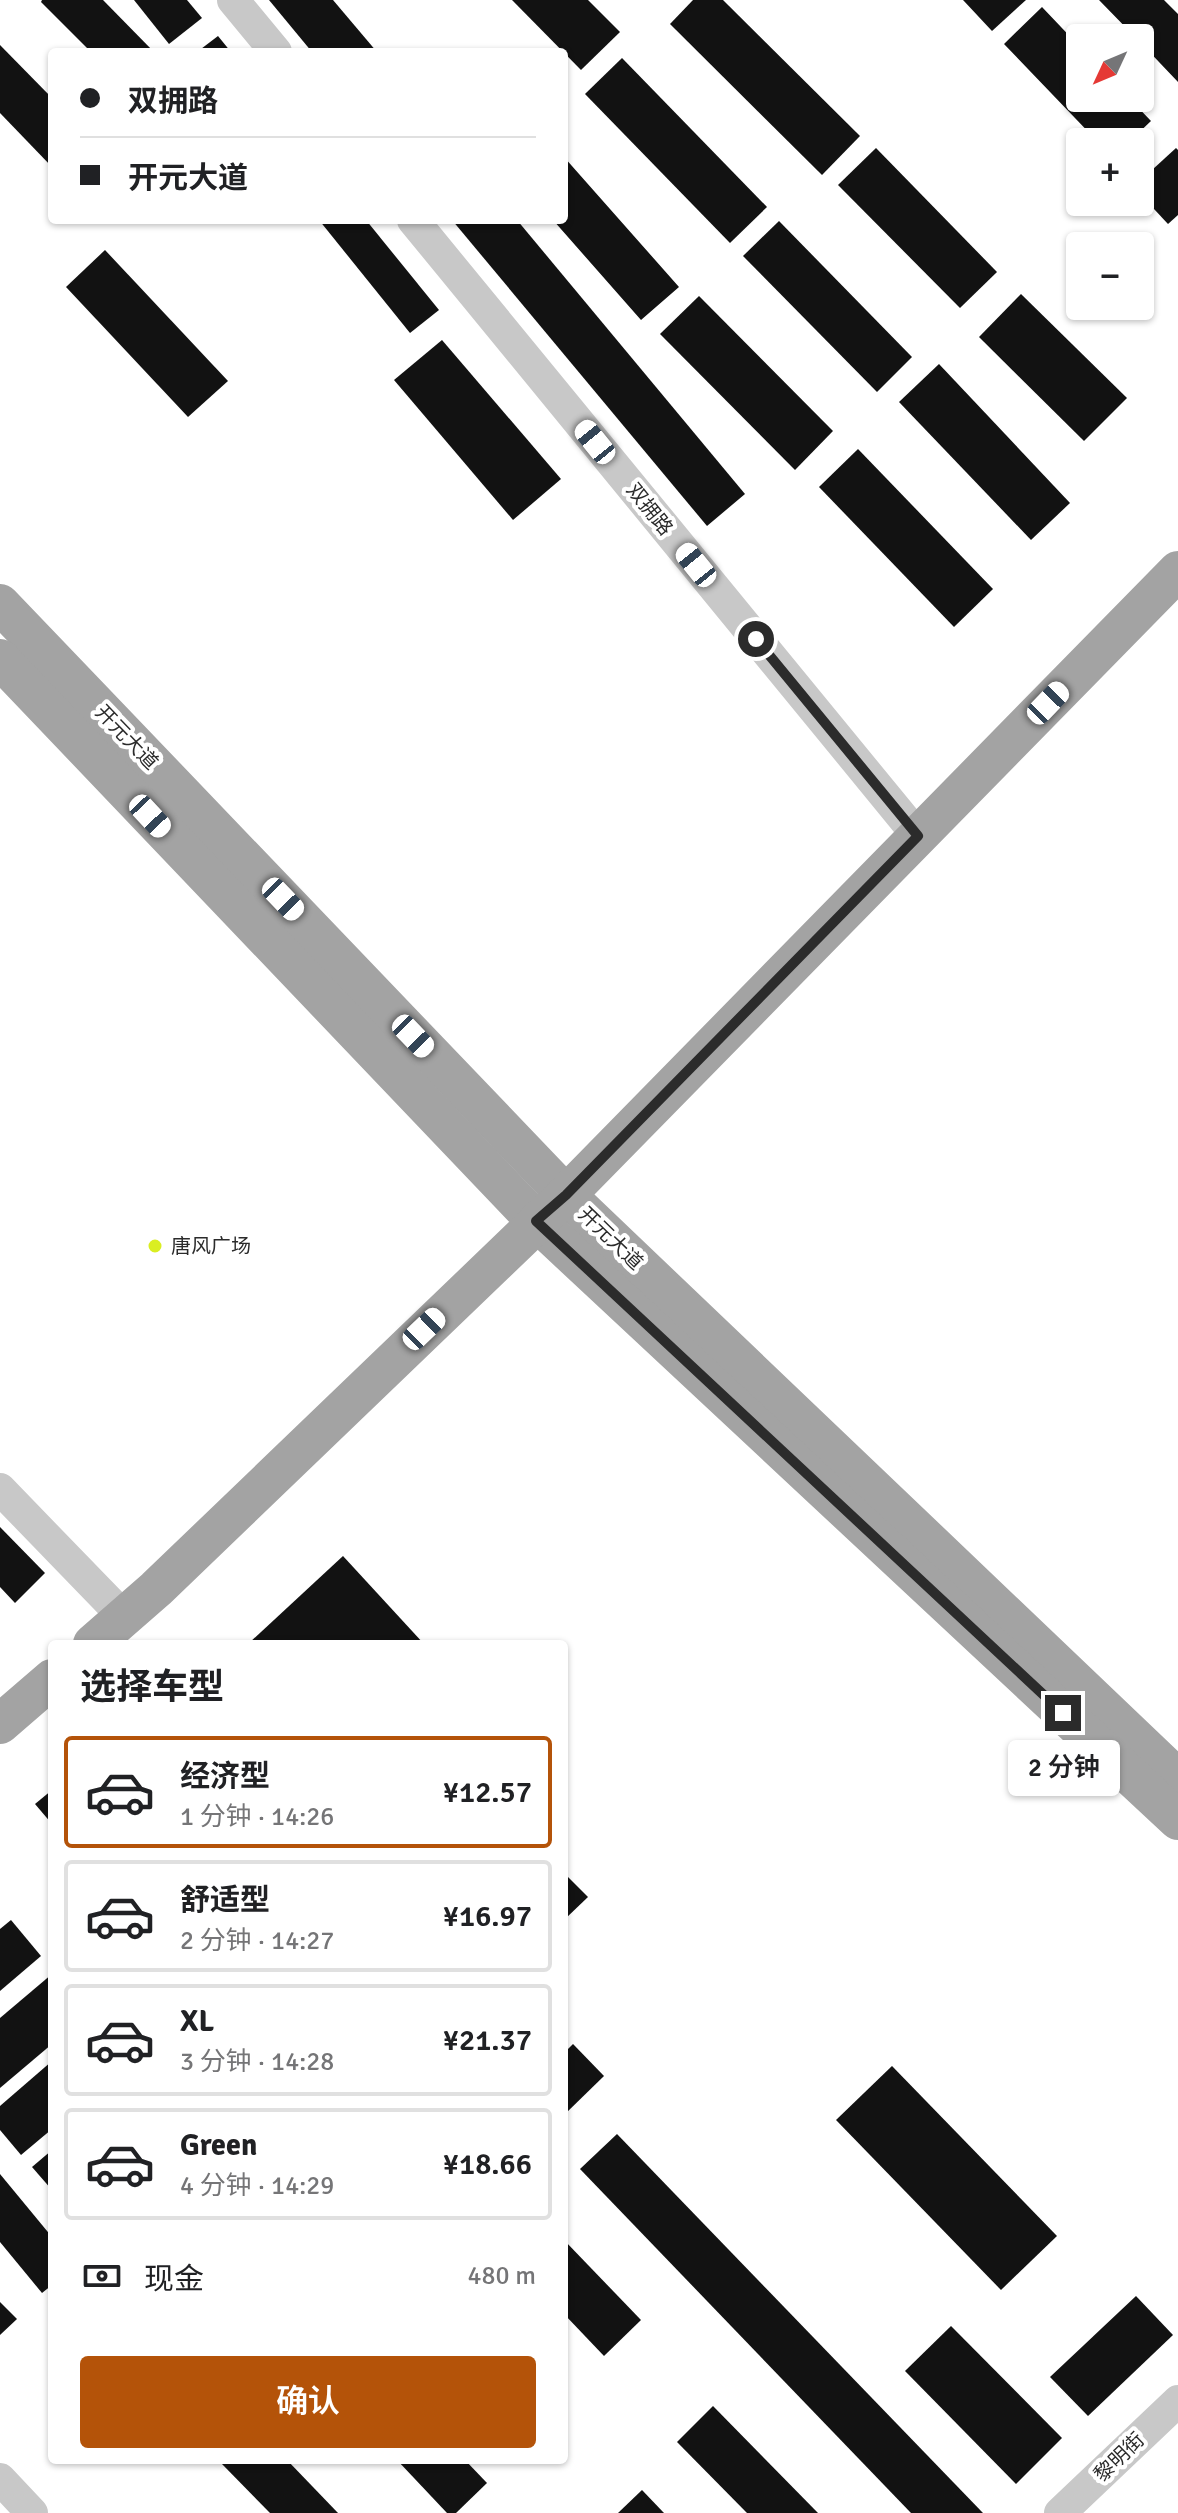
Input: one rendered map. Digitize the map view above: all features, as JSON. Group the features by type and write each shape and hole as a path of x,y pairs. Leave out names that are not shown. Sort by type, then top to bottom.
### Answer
{"main road":[{"path":"98,1640 156,1589 566,1195 1178,571"},
{"name":"开元大道","path":"0,604 566,1195 1178,1779"},
{"name":"开元大道","path":"0,659 536,1221 1178,1820"},
{"path":"0,1724 48,1682"}],"street":[{"path":"233,0 273,48"},
{"name":"双拥路","path":"416,224 918,836"},
{"path":"0,1489 124,1617"},
{"name":"黎明街","path":"1060,2513 1178,2401"},
{"path":"0,2479 32,2513"}],"building":[{"path":"103,0 150,48 87,48 41,2"},
{"path":"134,0 187,0 202,18 169,44"},
{"path":"269,0 333,0 374,48 309,48"},
{"path":"512,0 588,0 620,32 581,70 568,57 568,48 559,48"},
{"path":"693,0 723,0 860,136 822,175 670,24"},
{"path":"963,0 1026,0 992,31"},
{"path":"1099,0 1164,0 1178,14 1178,82 1154,57 1154,24 1122,24"},
{"path":"1042,7 1066,32 1066,109 1004,44"},
{"path":"218,36 228,48 202,48"},
{"path":"0,45 48,94 48,163 0,113"},
{"path":"622,58 767,207 730,243 585,94"},
{"path":"1069,112 1142,112 1151,121 1144,128 1085,128"},
{"path":"876,148 997,272 960,308 838,185"},
{"path":"1176,148 1178,150 1178,215 1168,224 1154,209 1154,168"},
{"path":"568,162 679,287 641,320 557,224 568,224"},
{"path":"779,221 912,357 877,392 743,256"},
{"path":"322,224 369,224 439,310 410,333"},
{"path":"455,224 520,224 745,494 707,526"},
{"path":"105,250 228,381 188,417 66,287"},
{"path":"1021,294 1127,398 1084,441 979,337"},
{"path":"699,296 833,431 795,470 660,334"},
{"path":"442,340 561,479 513,520 394,380"},
{"path":"939,364 1070,503 1031,540 899,402"},
{"path":"858,449 993,589 954,627 819,487"},
{"path":"0,1527 45,1573 15,1603 0,1587"},
{"path":"343,1556 420,1640 252,1640"},
{"path":"48,1793 48,1819 35,1804"},
{"path":"568,1877 588,1897 568,1916"},
{"path":"11,1920 41,1956 0,1991 0,1929"},
{"path":"48,1977 48,2047 0,2088 0,2018"},
{"path":"573,2044 604,2076 568,2111 568,2049"},
{"path":"48,2064 48,2132 21,2155 0,2130 0,2106"},
{"path":"892,2066 1057,2236 1001,2290 836,2120"},
{"path":"617,2134 983,2513 911,2513 580,2169"},
{"path":"48,2153 48,2185 32,2167"},
{"path":"0,2174 48,2232 48,2288 42,2293 0,2242"},
{"path":"568,2244 641,2320 604,2356 568,2318"},
{"path":"1136,2296 1173,2335 1088,2416 1050,2377"},
{"path":"0,2302 17,2319 0,2335"},
{"path":"951,2326 1062,2438 1016,2484 905,2371"},
{"path":"713,2406 818,2513 747,2513 677,2442"},
{"path":"222,2464 291,2464 338,2513 270,2513"},
{"path":"401,2464 469,2464 487,2483 456,2513 447,2513"},
{"path":"642,2490 664,2513 618,2513"}],"place":[{"name":"唐风广场","path":"155,1246"}],"route":[{"path":"756,639 918,836 566,1195 536,1221 1063,1713"}]}
